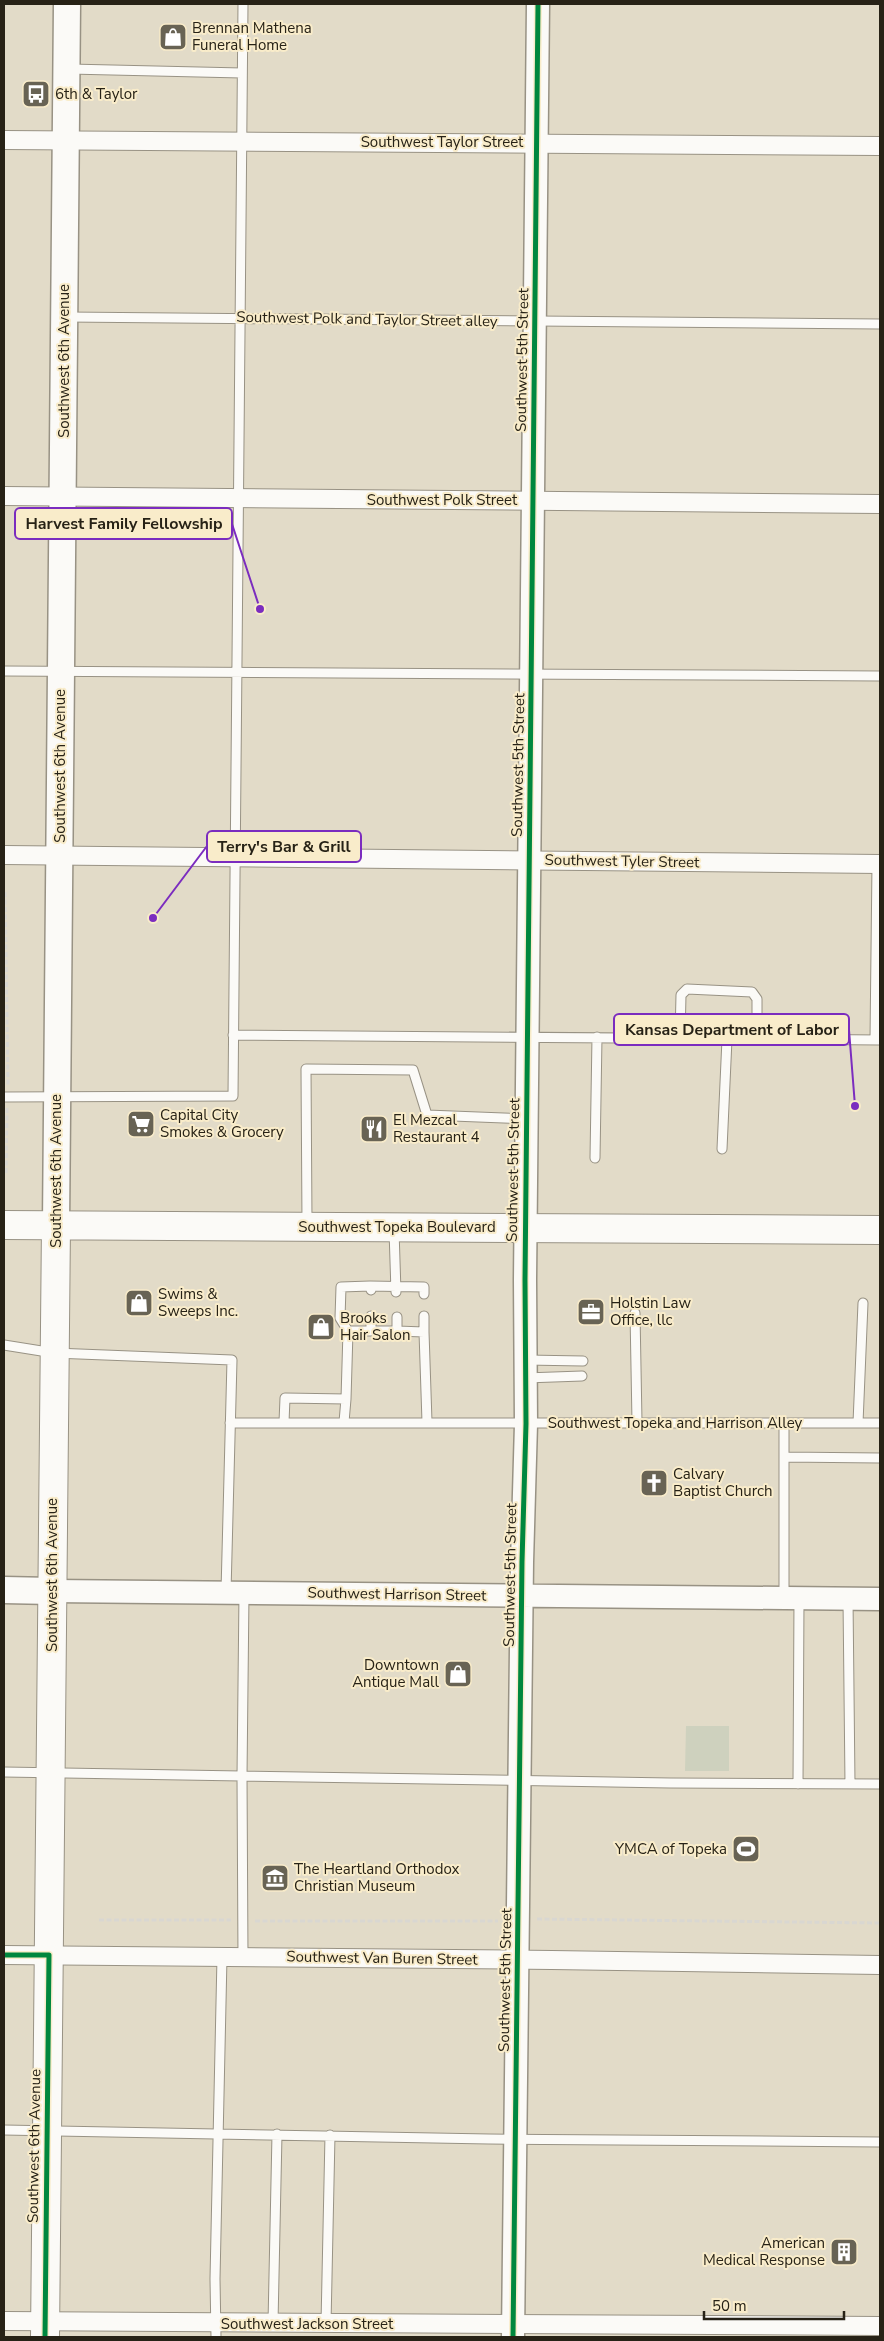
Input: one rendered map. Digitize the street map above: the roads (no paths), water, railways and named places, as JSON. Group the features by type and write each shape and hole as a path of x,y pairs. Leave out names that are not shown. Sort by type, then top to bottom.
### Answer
{"main road":[{"name":"Southwest 6th Avenue","path":"45,2330 67,4"},
{"name":"Southwest Topeka Boulevard","path":"4,1225 880,1230"},
{"name":"Southwest Harrison Street","path":"4,1590 52,1591"}],"street":[{"name":"Southwest 5th Street","path":"513,2331 521,1596 526,1424 525,1228 538,4"},
{"name":"Southwest Taylor Street","path":"4,140 537,142 880,146"},
{"name":"Southwest Polk Street","path":"4,496 880,504"},
{"name":"Southwest Tyler Street","path":"4,855 878,864"},
{"name":"Southwest Harrison Street","path":"52,1591 880,1599"},
{"name":"Southwest Van Buren Street","path":"4,1955 880,1966"},
{"name":"Southwest Jackson Street","path":"4,2322 45,2330 216,2330 273,2323 513,2331 880,2326"}],"lane":[{"path":"6,1097 233,1096 243,4"},
{"path":"66,68 242,73"},
{"name":"Southwest Polk and Taylor Street alley","path":"64,317 240,317 880,324"},
{"path":"4,671 880,676"},
{"path":"233,1035 878,1040 878,864"},
{"path":"680,1038 681,996 686,990 752,992 757,999 757,1039"},
{"path":"595,1158 597,1037"},
{"path":"722,1148 727,1039"},
{"path":"307,1227 306,1069 413,1070 427,1115 526,1119"},
{"path":"394,1227 396,1290"},
{"path":"344,1422 348,1331 340,1318 341,1287 396,1290 424,1287 424,1294"},
{"path":"858,1423 862,1303"},
{"path":"635,1313 637,1422"},
{"path":"371,1316 371,1331"},
{"path":"424,1316 427,1422"},
{"path":"397,1317 397,1331"},
{"path":"348,1331 424,1332"},
{"path":"4,1345 54,1353 232,1360 230,1422 242,1776 243,1957"},
{"path":"525,1369 584,1361"},
{"path":"525,1369 582,1376"},
{"path":"284,1422 285,1398 346,1399"},
{"name":"Southwest Topeka and Harrison Alley","path":"230,1422 526,1424 637,1422 880,1423"},
{"path":"784,1422 798,1784"},
{"path":"784,1457 880,1458"},
{"path":"848,1599 850,1784"},
{"path":"4,1772 519,1781 880,1784"},
{"path":"216,2330 222,1957"},
{"path":"4,2130 47,2129 515,2138 880,2142"},
{"path":"273,2323 277,2134"},
{"path":"326,2324 330,2135"}],"place":[{"name":"Brennan Mathena Funeral Home","path":"173,37"},
{"name":"6th & Taylor","path":"36,94"},
{"name":"Harvest Family Fellowship","path":"260,609"},
{"name":"Terry's Bar & Grill","path":"153,918"},
{"name":"Kansas Department of Labor","path":"855,1106"},
{"name":"Capital City Smokes & Grocery","path":"141,1124"},
{"name":"El Mezcal Restaurant 4","path":"374,1129"},
{"name":"Swims & Sweeps Inc.","path":"139,1303"},
{"name":"Holstin Law Office, llc","path":"591,1312"},
{"name":"Brooks Hair Salon","path":"321,1327"},
{"name":"Calvary Baptist Church","path":"654,1483"},
{"name":"Downtown Antique Mall","path":"458,1674"},
{"name":"YMCA of Topeka","path":"746,1849"},
{"name":"The Heartland Orthodox Christian Museum","path":"275,1878"},
{"name":"American Medical Response","path":"844,2252"}]}
